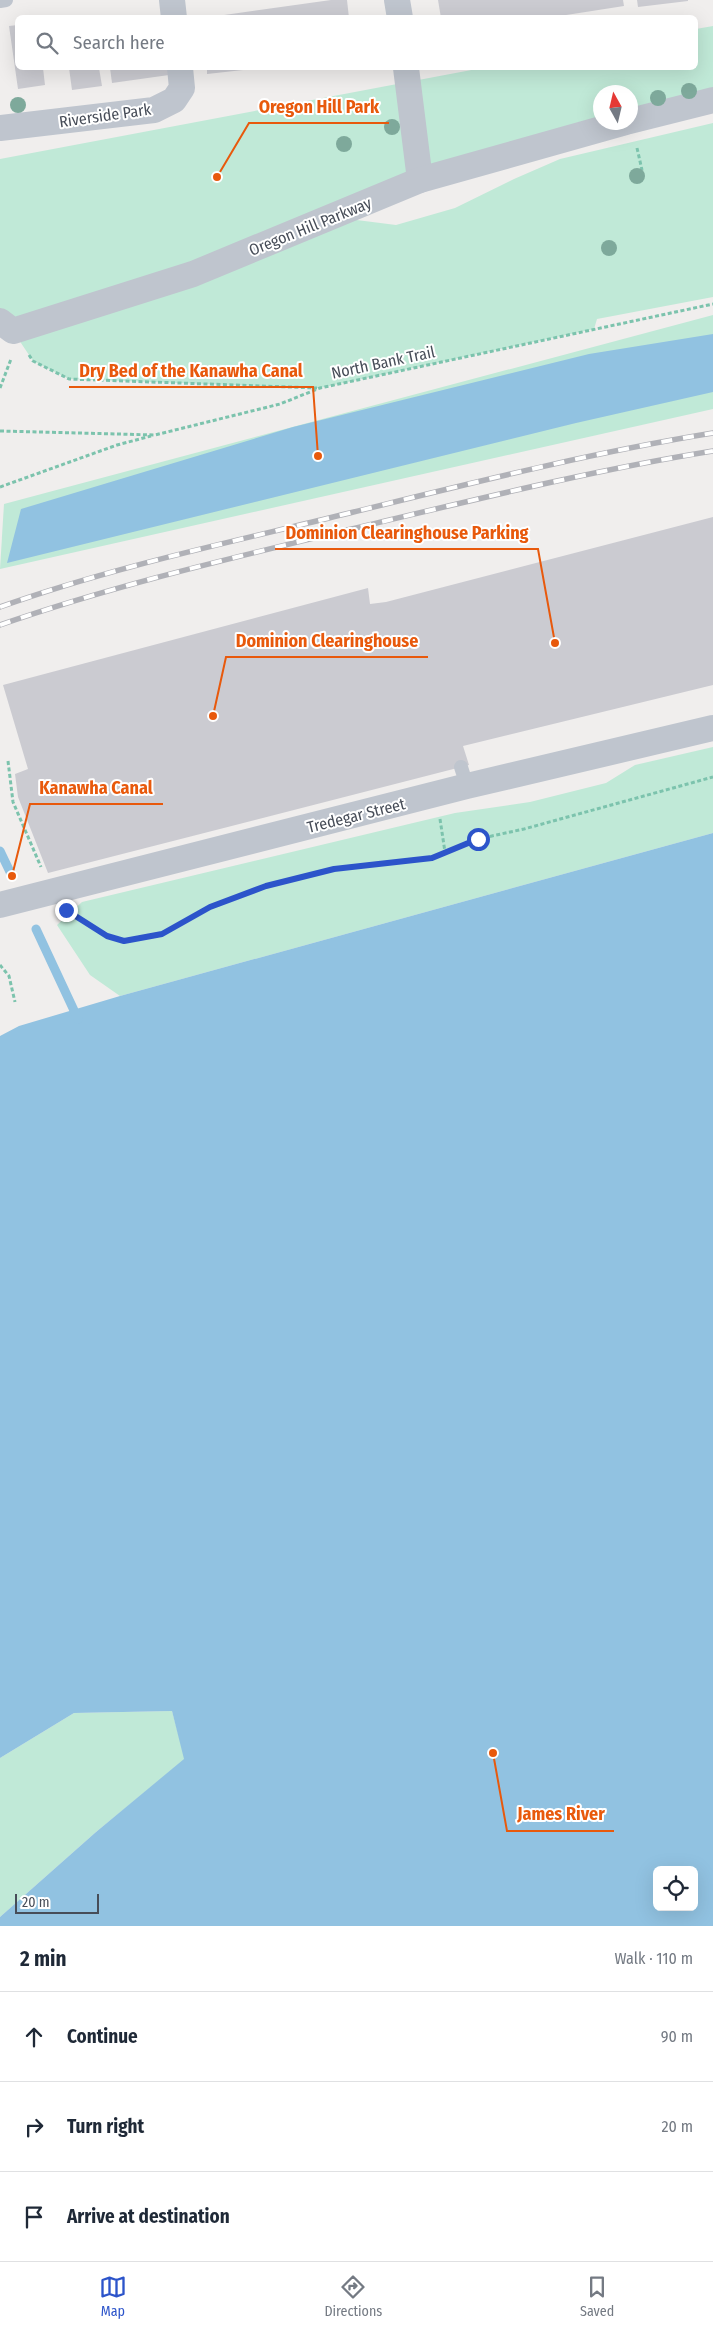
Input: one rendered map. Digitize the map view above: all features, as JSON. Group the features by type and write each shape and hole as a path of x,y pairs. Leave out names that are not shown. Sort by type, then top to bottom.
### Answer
{"street":[{"path":"172,0 174,15"},
{"path":"397,0 400,15"},
{"name":"Riverside Park","path":"0,128 154,110 174,100 182,88 180,70"},
{"path":"406,70 420,180"},
{"name":"Oregon Hill Parkway","path":"638,125 713,100"},
{"name":"Oregon Hill Parkway","path":"6,326 193,274 420,180 622,130"},
{"name":"Tredegar Street","path":"0,905 464,776 713,728"}],"lane":[{"path":"0,1 6,0"}],"path":[{"path":"631,130 642,170"},
{"name":"North Bank Trail","path":"0,431 155,436 280,404 320,388 713,304"},
{"path":"6,326 33,361 69,380 320,388"},
{"path":"0,388 10,358"},
{"path":"0,487 117,445 155,436"},
{"path":"8,760 13,802 42,869"},
{"path":"66,910 107,936 124,941 162,934 210,907 266,886 334,869 432,858 478,839 524,829 713,777"},
{"path":"440,816 445,852"},
{"path":"0,965 9,976 14,1002"}],"green space":[{"path":"713,26 713,100 638,119 638,85 593,85 593,124 333,217 396,225 455,208 560,159 713,123 713,297 597,319 594,329 320,388 69,379 33,361 13,331 0,331 0,159 471,70 698,70 698,29"},
{"path":"713,315 713,409 0,569 4,504"},
{"path":"713,747 713,833 120,996 90,975 57,925 82,902 455,813 530,802 606,783 635,765"},
{"path":"172,1711 185,1759 96,1832 0,1917 0,1758 74,1713"}],"water":[{"path":"713,334 713,392 576,423 7,563 21,509 293,427 589,354"},
{"path":"713,833 713,1926 0,1926 0,1917 96,1832 184,1759 172,1711 74,1713 0,1758 0,1036 19,1026 120,996"}],"building":[{"path":"331,0 347,0 349,15 224,15"},
{"path":"438,0 623,0 624,6 566,15 440,15"},
{"path":"637,0 688,0 688,1 638,7"},
{"path":"15,25 15,68 9,26"},
{"path":"15,70 43,70 45,85 18,89"},
{"path":"69,70 99,70 102,86 72,90"},
{"path":"110,70 168,70 169,75 112,83"},
{"path":"207,70 243,70 207,74"},
{"path":"713,517 713,685 463,746 469,765 48,873 18,797 15,774 28,769 3,685 368,588 370,604 386,602"}],"waterway":[{"path":"0,851 12,876"},
{"path":"36,929 78,1019"}],"railway":[{"path":"0,607 122,569 204,548 520,472 664,441 713,433"},
{"path":"0,625 127,586 257,552 527,488 713,451"}],"place":[{"name":"Oregon Hill Park","path":"217,177"},
{"name":"Dry Bed of the Kanawha Canal","path":"318,456"},
{"name":"Dominion Clearinghouse Parking","path":"555,643"},
{"name":"Dominion Clearinghouse","path":"213,716"},
{"name":"Kanawha Canal","path":"12,876"},
{"name":"James River","path":"493,1753"}],"route":[{"path":"66,910 107,936 124,941 162,934 210,907 266,886 334,869 432,858 478,839"}]}
